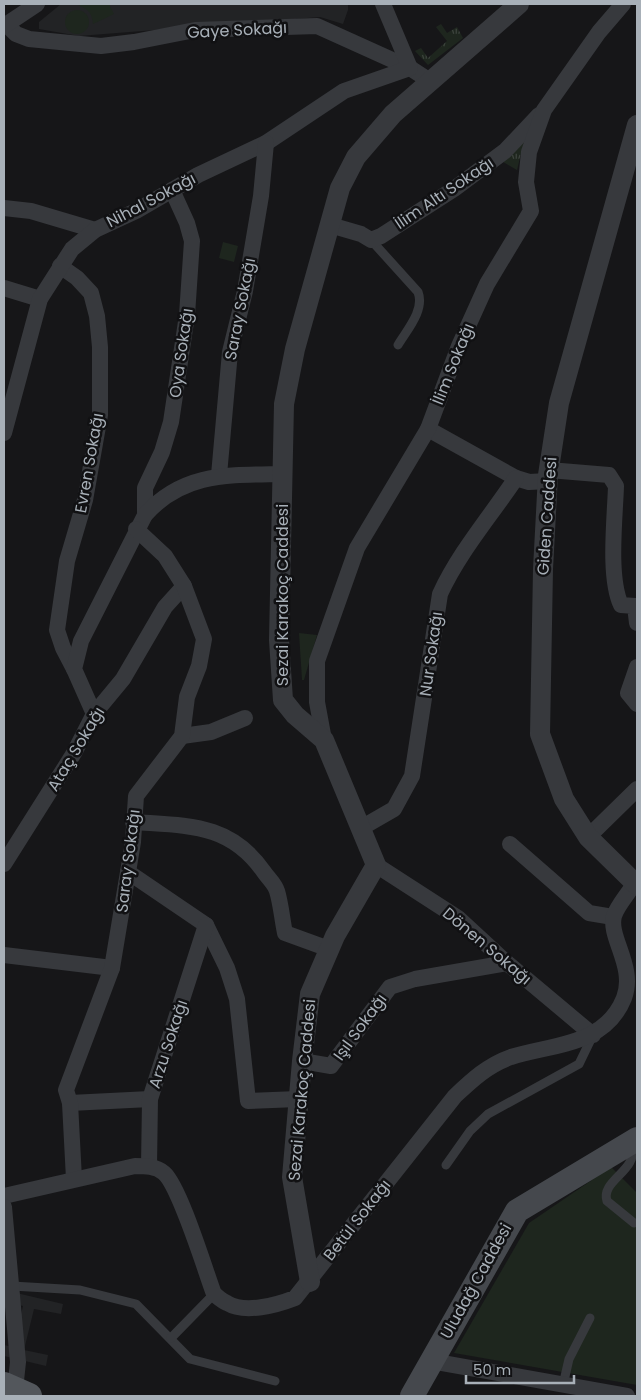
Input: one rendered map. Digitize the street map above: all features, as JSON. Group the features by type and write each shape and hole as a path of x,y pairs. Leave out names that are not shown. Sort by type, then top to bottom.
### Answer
{"main road":[{"name":"Uludağ Caddesi","path":"412,1396 517,1211 634,1141"}],"street":[{"path":"6,26 37,4"},
{"path":"383,4 410,68"},
{"name":"Sezai Karakoç Caddesi","path":"310,1282 292,1177 298,1099 310,994 329,948 376,866 324,740 295,715 283,700 279,640 284,404 295,349 340,188 356,157 387,121 519,4"},
{"name":"İlim Sokağı","path":"324,740 317,702 317,661 357,548 428,429 459,346 487,284 531,211 526,182 529,152 544,110 599,32 623,4"},
{"name":"Gaye Sokağı","path":"6,26 16,34 29,39 101,46 134,42 195,30 318,26 410,68 430,81"},
{"name":"Nihal Sokağı","path":"4,433 22,372 40,299 72,249 95,230 266,143 344,92 410,68"},
{"name":"İlim Altı Sokağı","path":"371,240 454,189 505,151 544,110"},
{"name":"Giden Caddesi","path":"636,885 588,837 564,800 540,734 543,569 548,476 558,403 637,125"},
{"name":"Saray Sokağı","path":"219,475 230,352 245,291 259,206 266,143"},
{"name":"Oya Sokağı","path":"141,522 145,488 162,452 172,422 187,315 192,241 187,223 172,190"},
{"path":"4,208 31,211 95,230"},
{"path":"330,225 361,234 371,240"},
{"name":"Evren Sokağı","path":"60,266 77,278 91,293 97,316 100,348 100,415 85,500 68,561 57,630 63,648 74,669"},
{"path":"4,288 40,299"},
{"path":"428,429 516,478 529,482 548,476 609,475 616,486 614,548 617,597 621,605 636,604 637,623"},
{"name":"Oya Sokağı","path":"74,669 81,641 141,522 157,502 186,484 219,475 282,474"},
{"name":"Nur Sokağı","path":"361,828 394,809 412,776 440,594 448,576 480,525 516,478"},
{"path":"141,522 184,586 204,639 199,666 187,697 182,736 211,732 245,718"},
{"name":"Ataç Sokağı","path":"4,864 74,753 94,714 123,680 165,607 184,586"},
{"path":"637,667 628,693 637,704"},
{"path":"74,669 94,714"},
{"name":"Saray Sokağı","path":"74,1179 70,1103 66,1090 112,968 128,872 136,796 182,736"},
{"path":"588,837 637,790"},
{"path":"133,822 186,826 216,832 238,842 259,864 277,890 285,933 329,948"},
{"path":"510,844 589,913 613,917 636,885"},
{"name":"Dönen Sokağı","path":"376,866 458,918 506,963 593,1035"},
{"path":"128,872 206,925 227,968 237,999 248,1101 298,1099"},
{"name":"Betül Sokağı","path":"214,1294 228,1304 272,1307 295,1298 310,1282 337,1244 455,1096 484,1069 510,1058 556,1048 593,1035 611,1020 624,997 627,966 616,937 613,917"},
{"name":"Arzu Sokağı","path":"149,1166 150,1100 206,925"},
{"path":"4,954 112,968"},
{"name":"Işıl Sokağı","path":"302,1061 331,1066 390,987 415,979 506,963"},
{"path":"70,1103 150,1100"},
{"path":"4,1196 135,1166 149,1166 164,1173 175,1190 214,1294"},
{"path":"4,1207 20,1393"},
{"path":"431,1362 616,1395"}],"lane":[{"path":"371,240 418,292 421,299 419,308 398,345"},
{"path":"446,1165 470,1131 488,1114 579,1064 593,1035"},
{"path":"634,1141 631,1162 608,1190 606,1196 608,1201 634,1223"},
{"path":"12,1286 80,1290 136,1304 190,1359 275,1381"},
{"path":"170,1338 214,1294"},
{"path":"562,1385 569,1359 590,1318"}],"shaded area":[{"path":"61,4 348,4 348,10 343,24 320,17 79,36 39,29 39,22"},
{"path":"4,1290 63,1304 61,1314 34,1309 24,1350 48,1355 46,1366 4,1356 4,1345 13,1347 23,1306 4,1301"}],"green space":[{"path":"76,4 109,4 114,14 93,24 90,13"},
{"path":"77,10 82,11 88,17 88,27 82,33 77,34 72,33 66,27 65,22 66,17 72,11"},
{"path":"441,24 447,33 457,27 463,38 428,65 415,51 421,48 428,58 447,41 436,27"},
{"path":"532,127 522,149 517,170 500,160"},
{"path":"223,242 238,246 234,262 219,258"},
{"path":"299,633 317,635 304,680 302,680"},
{"path":"611,1167 637,1193 637,1385 454,1353 529,1223"}]}
